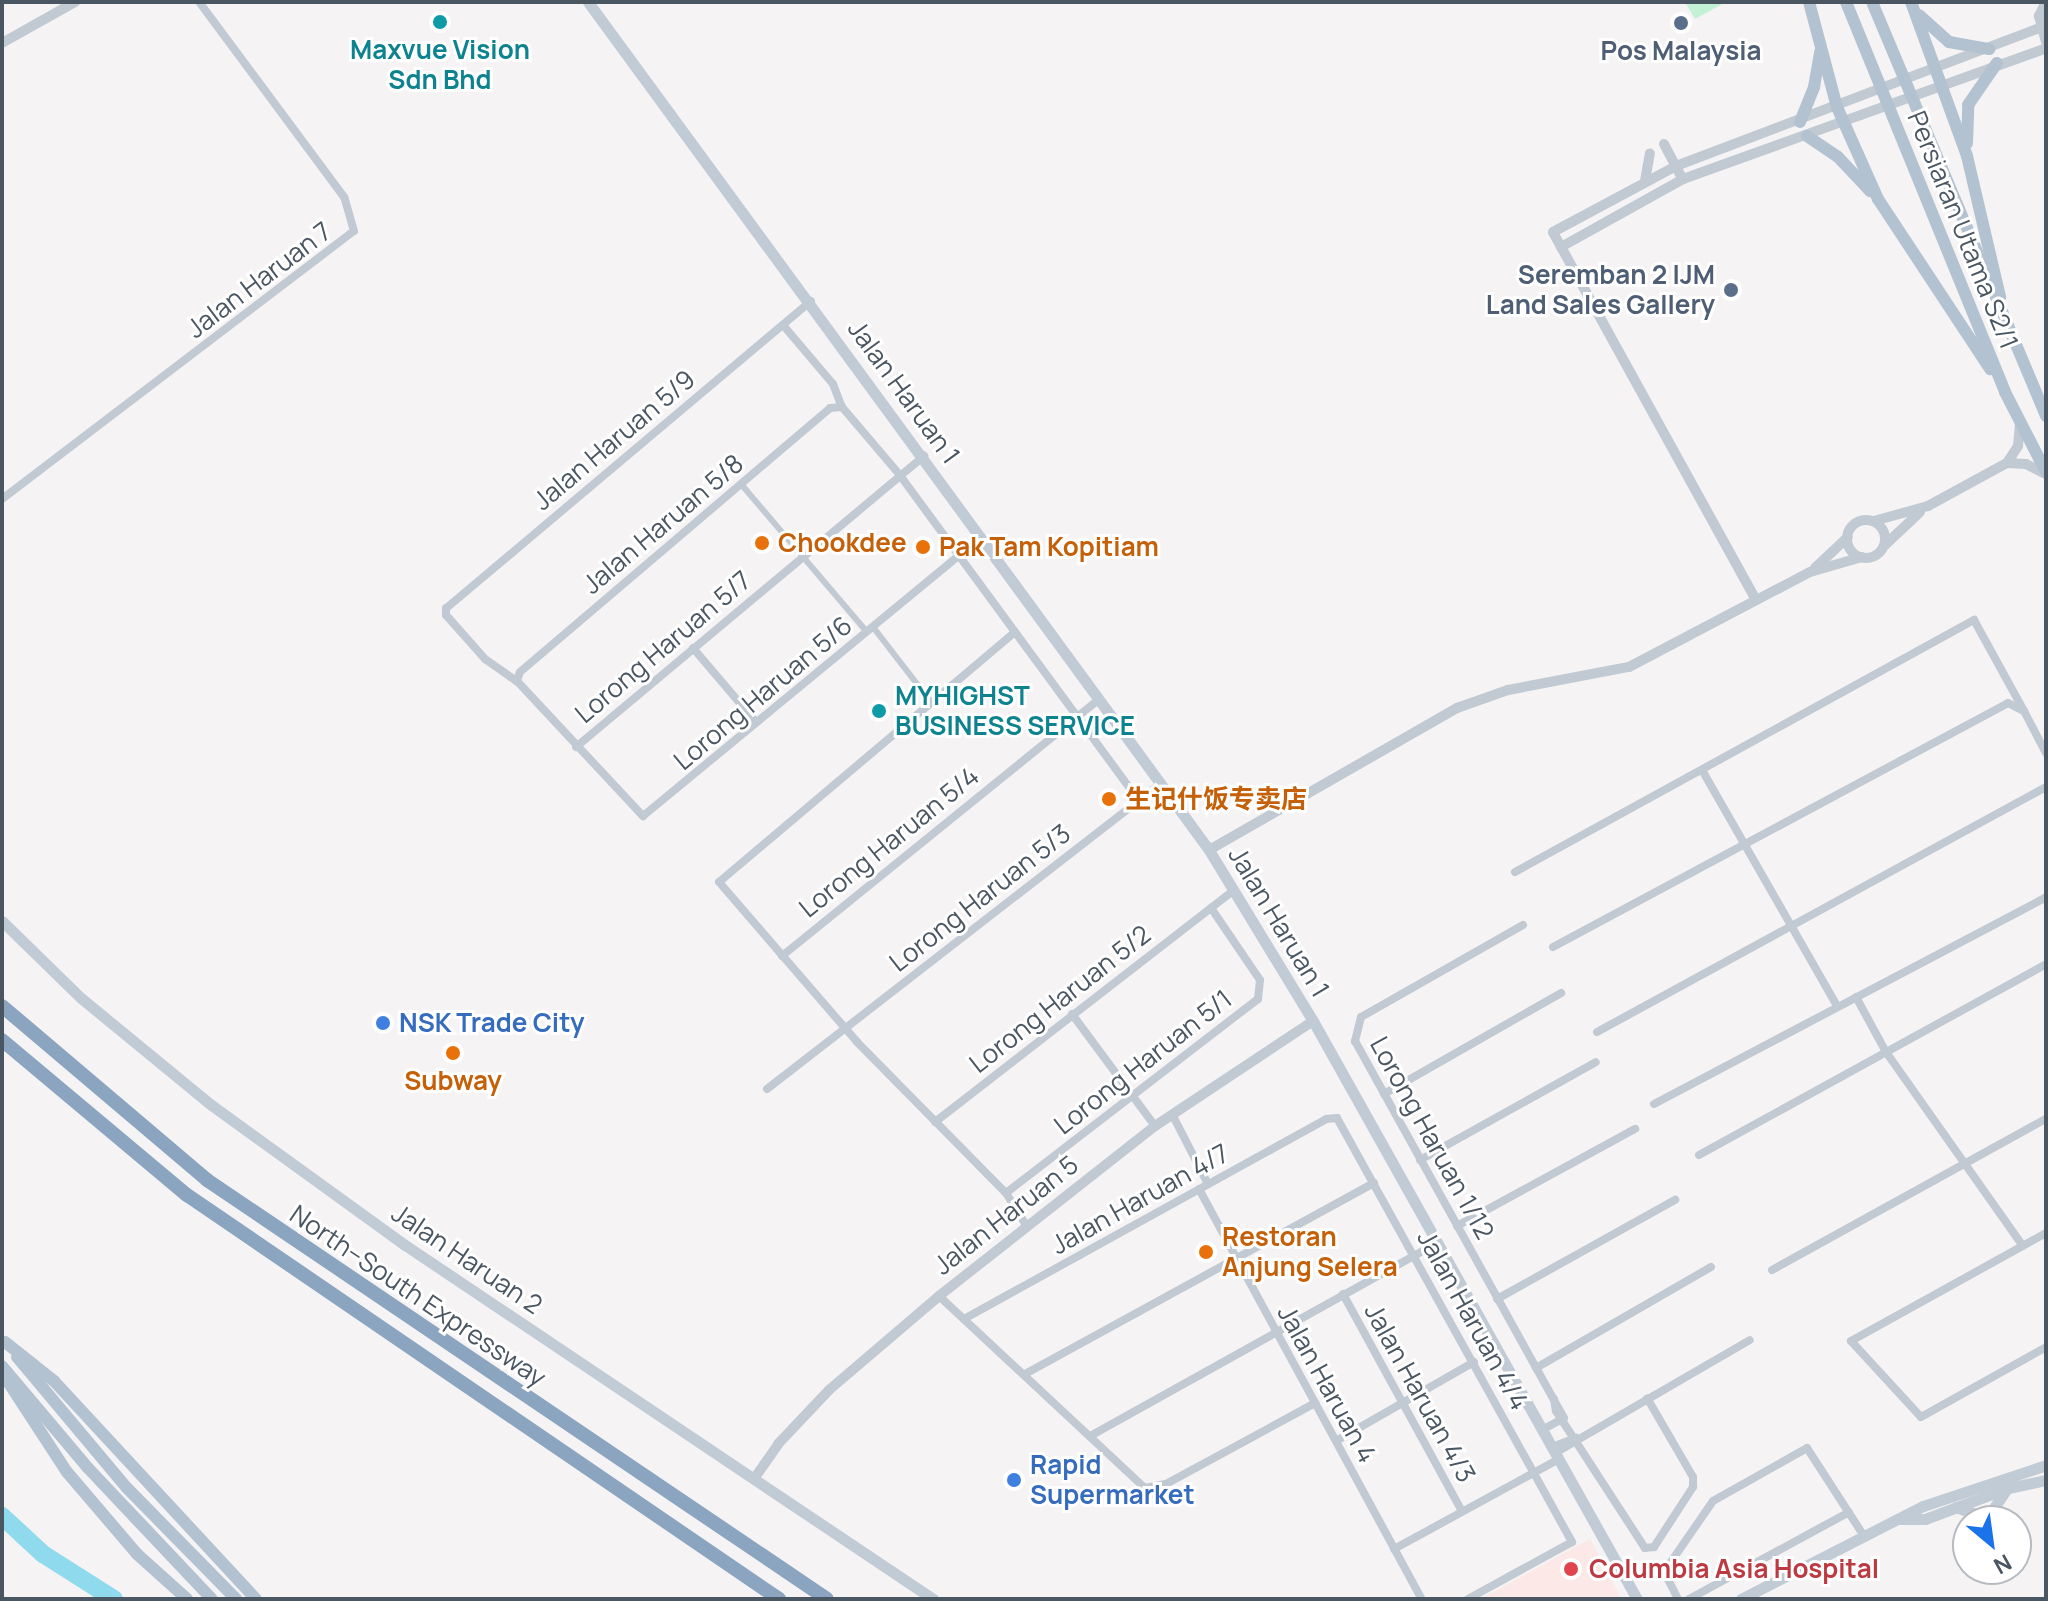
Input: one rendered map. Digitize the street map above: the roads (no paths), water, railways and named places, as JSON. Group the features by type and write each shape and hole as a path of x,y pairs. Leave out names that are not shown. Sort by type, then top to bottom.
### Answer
{"highway":[{"name":"North–South Expressway","path":"2,1006 207,1180 827,1599"},
{"name":"North–South Expressway","path":"2,1040 187,1195 779,1599"}],"main road":[{"name":"Jalan Haruan 1","path":"588,2 811,300 1209,850 1313,1021 1637,1599"},
{"path":"1809,2 1837,107 1878,199 2005,392"},
{"name":"Persiaran Utama S2/1","path":"1872,2 1926,139 2046,416"},
{"name":"Persiaran Utama S2/1","path":"1848,5 2005,392 2046,473"},
{"path":"1914,7 1949,42 1989,49"},
{"path":"1914,7 1945,85 1967,156 2009,335"},
{"path":"1800,122 1814,87 1820,44"},
{"path":"1967,156 1968,105 1997,63"},
{"path":"1807,136 1838,157 1878,199"},
{"name":"Jalan Haruan 2","path":"2,921 81,998 222,1113 405,1245 756,1476 933,1599"},
{"path":"3,1340 54,1381 256,1599"},
{"path":"3,1340 88,1446 236,1599"},
{"path":"2,1366 88,1468 212,1599"},
{"path":"2,1372 48,1447 104,1518 187,1599"},
{"path":"1741,1599 1862,1533 1901,1519 1923,1506 2046,1465"},
{"path":"1961,1505 2008,1488 2046,1480"},
{"path":"1996,1505 2008,1488"},
{"path":"1901,1519 1925,1519 1952,1509"}],"street":[{"path":"2,43 75,2"},
{"name":"Jalan Haruan 7","path":"2,499 354,231 344,197 199,2"},
{"path":"2044,3 2039,28 2046,42"},
{"path":"1756,600 1553,232 1676,166 1800,122 2039,28"},
{"path":"1561,247 1683,179 1843,124 1997,63 2046,48"},
{"path":"1683,179 1664,144 1697,159"},
{"path":"1645,181 1650,153"},
{"path":"1660,173 1667,186"},
{"name":"Jalan Haruan 5/9","path":"517,681 485,659 445,612 811,300"},
{"path":"783,325 833,384 842,407 899,474 1138,799"},
{"name":"Jalan Haruan 5/8","path":"517,681 520,672 830,408 842,407"},
{"path":"1810,572 1848,537 1857,523 1928,506 2007,463 2018,446 2021,423"},
{"name":"Lorong Haruan 5/7","path":"576,747 803,554 924,456"},
{"path":"2007,463 2026,464 2046,473"},
{"path":"741,484 931,702"},
{"path":"1209,850 1457,708 1508,690 1629,667 1810,572 1878,554 1928,506"},
{"path":"1874,521 1885,534 1885,545"},
{"name":"Lorong Haruan 5/6","path":"576,747 643,816 957,553 981,537"},
{"path":"1848,537 1850,548 1862,557"},
{"path":"1515,872 1974,620 2046,753"},
{"path":"1015,632 719,882 848,1030 1006,1193 1027,1226"},
{"path":"693,648 756,722"},
{"path":"517,681 576,747"},
{"name":"Lorong Haruan 5/4","path":"782,956 1075,715 1098,700"},
{"path":"1553,947 2008,703 2024,711"},
{"path":"1702,770 1838,1007"},
{"name":"Lorong Haruan 5/3","path":"767,1089 848,1030 1160,784"},
{"path":"1597,1032 2046,787"},
{"name":"Lorong Haruan 5/2","path":"935,1122 1234,890"},
{"path":"1654,1104 2046,897"},
{"name":"Lorong Haruan 5/1","path":"1006,1193 1262,990 1211,908"},
{"name":"Lorong Haruan 1/12","path":"1523,925 1361,1017 1355,1041 1564,1418 1638,1542 1654,1547 1693,1487 1693,1477 1647,1398"},
{"path":"1699,1155 2046,964"},
{"path":"1384,1094 1561,993"},
{"path":"1856,997 1886,1052 2023,1246"},
{"path":"1072,1014 1155,1126"},
{"name":"Jalan Haruan 5","path":"756,1476 778,1444 835,1384 939,1296 1155,1126 1313,1021"},
{"path":"1420,1160 1596,1062"},
{"name":"Jalan Haruan 4","path":"1172,1114 1235,1258 1422,1599"},
{"name":"Jalan Haruan 4/7","path":"964,1319 1326,1119 1337,1118"},
{"name":"Jalan Haruan 4/4","path":"1337,1118 1572,1542 1468,1599"},
{"path":"1772,1270 2046,1119"},
{"path":"1457,1226 1635,1129"},
{"path":"1025,1374 1374,1183"},
{"path":"1497,1299 1675,1200"},
{"path":"2046,1233 1851,1341 1921,1417 2046,1347"},
{"path":"1092,1435 1437,1243"},
{"path":"1536,1368 1711,1267"},
{"name":"Jalan Haruan 4/3","path":"1343,1294 1462,1511"},
{"path":"939,1296 1151,1489 1315,1403"},
{"path":"1394,1549 1534,1472 1576,1438 1750,1340"},
{"path":"1336,1441 1474,1362"},
{"path":"1542,1430 1564,1418"},
{"path":"1678,1599 1664,1572 1713,1501 1807,1448 1862,1533"},
{"path":"1689,1599 1849,1512"}],"waterway":[{"path":"2,1516 43,1554 114,1599"}],"place":[{"name":"Maxvue Vision Sdn Bhd","path":"440,22"},
{"name":"Pos Malaysia","path":"1681,23"},
{"name":"Seremban 2 IJM Land Sales Gallery","path":"1731,290"},
{"name":"Chookdee","path":"762,543"},
{"name":"Pak Tam Kopitiam","path":"923,547"},
{"name":"MYHIGHST BUSINESS SERVICE","path":"879,711"},
{"name":"生记什饭专卖店","path":"1109,799"},
{"name":"NSK Trade City","path":"383,1023"},
{"name":"Subway","path":"453,1053"},
{"name":"Restoran Anjung Selera","path":"1206,1252"},
{"name":"Rapid Supermarket","path":"1014,1480"},
{"name":"Columbia Asia Hospital","path":"1571,1569"}]}
